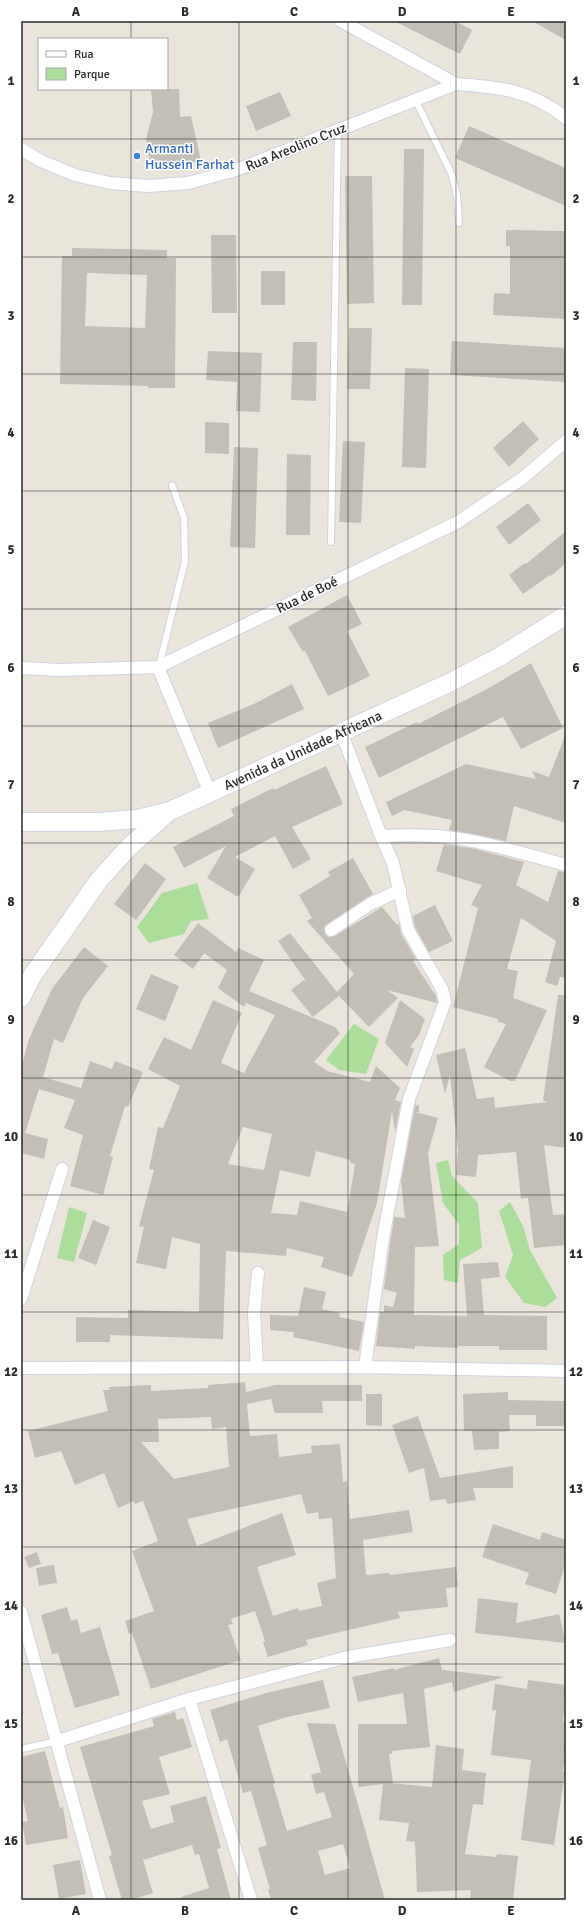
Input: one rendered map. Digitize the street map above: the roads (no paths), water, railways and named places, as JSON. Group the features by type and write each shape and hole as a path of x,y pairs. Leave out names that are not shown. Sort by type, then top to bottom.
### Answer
{"street":[{"path":"341,21 456,84"},
{"name":"Rua Areolino Cruz","path":"21,149 41,161 74,175 110,183 148,186 188,183 236,170 456,84 495,86 527,94 566,118"},
{"name":"Rua de Boé","path":"21,668 60,670 158,667 458,522 524,477 566,441"},
{"name":"Avenida da Unidade Africana","path":"21,822 107,822 137,819 170,811 210,794 449,683 499,657 566,615"},
{"path":"158,667 210,794"},
{"path":"341,732 393,863 408,930 442,989 445,1002 409,1099 383,1238 365,1367"},
{"path":"21,998 32,976 99,880 128,848 170,811"},
{"path":"381,836 411,834 446,837 491,845 566,865"},
{"path":"331,930 370,904 400,890"},
{"path":"21,1299 62,1169"},
{"path":"257,1366 254,1313 258,1273"},
{"path":"21,1368 257,1366 566,1371"},
{"path":"21,1612 58,1741 100,1900"},
{"path":"58,1741 189,1699 348,1657 450,1640"},
{"path":"189,1699 251,1900"}],"lane":[{"path":"415,99 452,175 458,196 459,223"},
{"path":"331,542 338,130"},
{"path":"158,667 185,561 184,518 172,484"},
{"path":"21,1749 58,1741"}],"place":[{"name":"Armanti Hussein Farhat","path":"137,156"}]}
